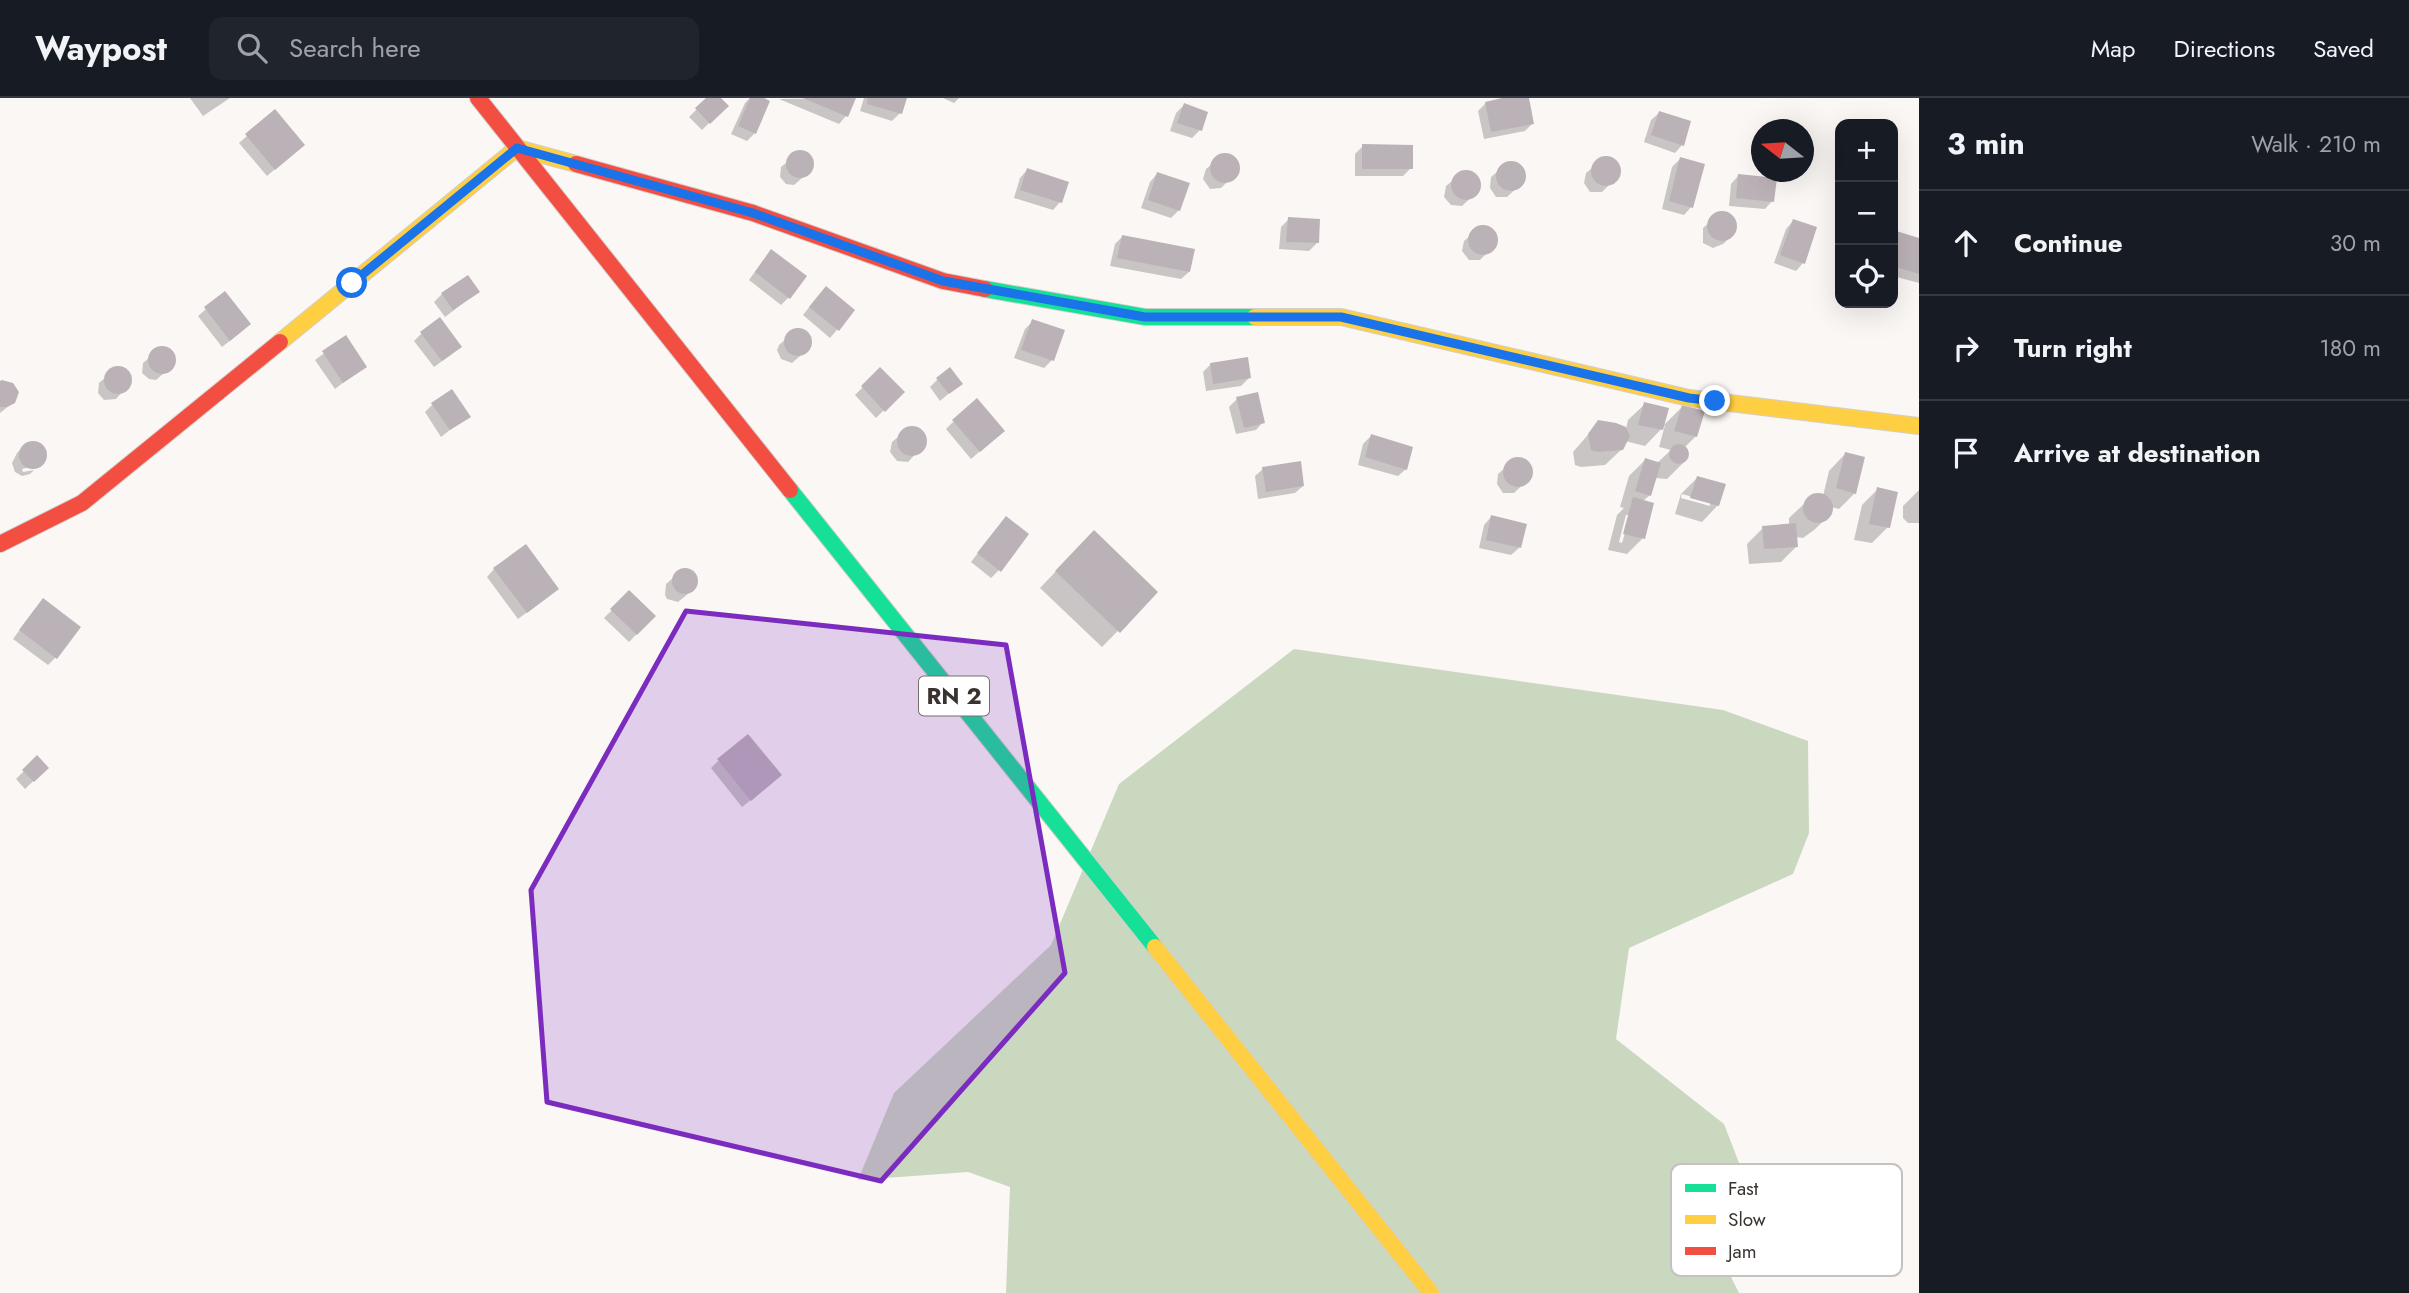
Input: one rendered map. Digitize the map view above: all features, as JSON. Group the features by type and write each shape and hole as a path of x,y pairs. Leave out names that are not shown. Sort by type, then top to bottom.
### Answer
{"street":[{"name":"RN 2","path":"478,98 1431,1293"},
{"path":"0,544 82,503 517,148 753,213 943,281 1145,317 1341,317 1689,398 1919,426"}],"highlighted area":[{"path":"686,611 1006,645 1065,973 881,1181 547,1102 531,890"}],"green space":[{"path":"1294,649 1723,710 1808,741 1809,833 1793,874 1629,948 1616,1039 1724,1124 1739,1164 1671,1164 1671,1276 1730,1276 1739,1293 1006,1293 1010,1187 968,1172 858,1180 894,1093 1051,945 1119,784"}],"building":[{"path":"706,98 721,98 729,106 710,124 695,108"},
{"path":"750,98 770,101 756,134 738,126"},
{"path":"803,98 856,98 848,117"},
{"path":"868,98 907,98 902,114 867,104"},
{"path":"1502,98 1529,98 1534,124 1491,132 1485,102"},
{"path":"1184,103 1208,112 1202,131 1177,123"},
{"path":"275,109 305,145 275,170 245,134"},
{"path":"1659,111 1691,121 1684,146 1651,135"},
{"path":"1362,144 1413,145 1413,169 1362,169"},
{"path":"800,150 810,154 814,164 810,174 800,178 790,174 786,164 790,154"},
{"path":"1225,153 1231,154 1239,162 1239,174 1231,182 1225,183 1219,182 1211,174 1210,168 1211,162 1219,154"},
{"path":"1606,156 1612,157 1620,165 1620,177 1612,185 1606,186 1600,185 1592,177 1591,171 1592,165 1600,157"},
{"path":"1680,157 1705,164 1693,208 1669,201"},
{"path":"1511,161 1517,162 1525,170 1525,182 1517,190 1511,191 1505,190 1497,182 1496,176 1497,170 1505,162"},
{"path":"1027,168 1069,182 1062,203 1020,190"},
{"path":"1466,170 1472,171 1480,179 1480,191 1472,199 1466,200 1460,199 1452,191 1451,185 1452,179 1460,171"},
{"path":"1157,172 1190,183 1180,211 1148,200"},
{"path":"1738,174 1751,175 1751,182 1776,182 1774,202 1736,198"},
{"path":"1722,211 1728,212 1736,220 1736,232 1728,240 1722,241 1716,240 1708,232 1707,226 1708,220 1716,212"},
{"path":"1288,217 1320,219 1319,243 1286,242"},
{"path":"1793,219 1817,227 1805,264 1780,255"},
{"path":"1483,225 1493,230 1498,240 1493,250 1483,255 1473,250 1468,240 1473,230"},
{"path":"1898,232 1919,238 1919,274 1898,268"},
{"path":"1122,235 1195,249 1190,272 1117,258"},
{"path":"771,249 807,276 790,299 755,272"},
{"path":"468,275 480,292 453,310 441,293"},
{"path":"826,286 855,310 839,331 809,307"},
{"path":"225,291 251,324 230,341 204,307"},
{"path":"440,317 462,347 442,361 420,332"},
{"path":"1032,319 1065,330 1054,361 1021,350"},
{"path":"798,328 808,332 812,342 808,352 798,356 788,352 784,342 788,332"},
{"path":"346,335 367,367 343,383 322,351"},
{"path":"162,346 172,350 176,360 172,370 162,374 152,370 148,360 152,350"},
{"path":"1248,357 1251,378 1213,384 1210,363"},
{"path":"118,366 128,370 132,380 128,390 118,394 108,390 104,380 108,370"},
{"path":"880,367 905,392 885,412 861,386"},
{"path":"950,367 963,384 949,394 936,378"},
{"path":"2,380 13,383 19,392 15,403 7,407 0,407"},
{"path":"452,389 471,417 450,430 431,403"},
{"path":"1258,392 1265,423 1244,428 1236,397"},
{"path":"977,398 1005,431 980,452 952,420"},
{"path":"1644,402 1669,408 1663,430 1638,425"},
{"path":"1682,405 1705,411 1697,437 1674,431"},
{"path":"1598,420 1626,427 1630,436 1623,450 1591,450 1588,434"},
{"path":"912,426 918,427 926,435 926,447 918,455 912,456 906,455 898,447 897,441 898,435 906,427"},
{"path":"1371,434 1413,447 1407,470 1365,457"},
{"path":"33,441 43,445 47,455 43,465 33,469 23,465 19,455 23,445"},
{"path":"1675,444 1683,444 1689,454 1683,464 1675,464 1669,458 1669,450"},
{"path":"1845,452 1865,457 1856,494 1836,488"},
{"path":"1518,457 1524,458 1532,466 1532,478 1524,486 1518,487 1512,486 1504,478 1503,472 1504,466 1512,458"},
{"path":"1645,458 1661,463 1651,496 1635,491"},
{"path":"1301,461 1304,486 1266,492 1262,467"},
{"path":"1697,476 1726,484 1719,506 1690,498"},
{"path":"1877,487 1898,492 1890,528 1869,524"},
{"path":"1818,493 1829,497 1833,508 1829,519 1818,523 1807,519 1803,508 1807,497"},
{"path":"1633,497 1654,503 1645,539 1623,534"},
{"path":"1491,515 1527,524 1521,548 1486,540"},
{"path":"1006,516 1029,534 1001,572 977,553"},
{"path":"1796,523 1798,547 1764,549 1762,526"},
{"path":"1094,530 1158,592 1120,633 1055,571"},
{"path":"526,544 559,589 527,613 493,568"},
{"path":"685,568 695,571 698,581 695,591 685,594 675,591 672,581 675,571"},
{"path":"629,590 656,616 637,635 610,609"},
{"path":"43,598 81,627 57,659 19,630"},
{"path":"748,734 782,775 751,801 717,759"},
{"path":"37,755 49,768 34,782 22,770"}],"traffic: fast":[{"path":"985,289 1145,317 1255,317"},
{"path":"790,490 1155,947"}],"traffic: slow":[{"path":"280,342 517,148 576,164"},
{"path":"1255,317 1341,317 1689,398 1919,426"},
{"path":"1155,947 1431,1293"}],"traffic: jam":[{"path":"478,98 790,490"},
{"path":"576,164 753,213 943,281 985,289"},
{"path":"0,544 82,503 280,342"}],"route":[{"path":"352,283 517,148 753,213 943,281 1145,317 1341,317 1689,398 1715,401"}]}
